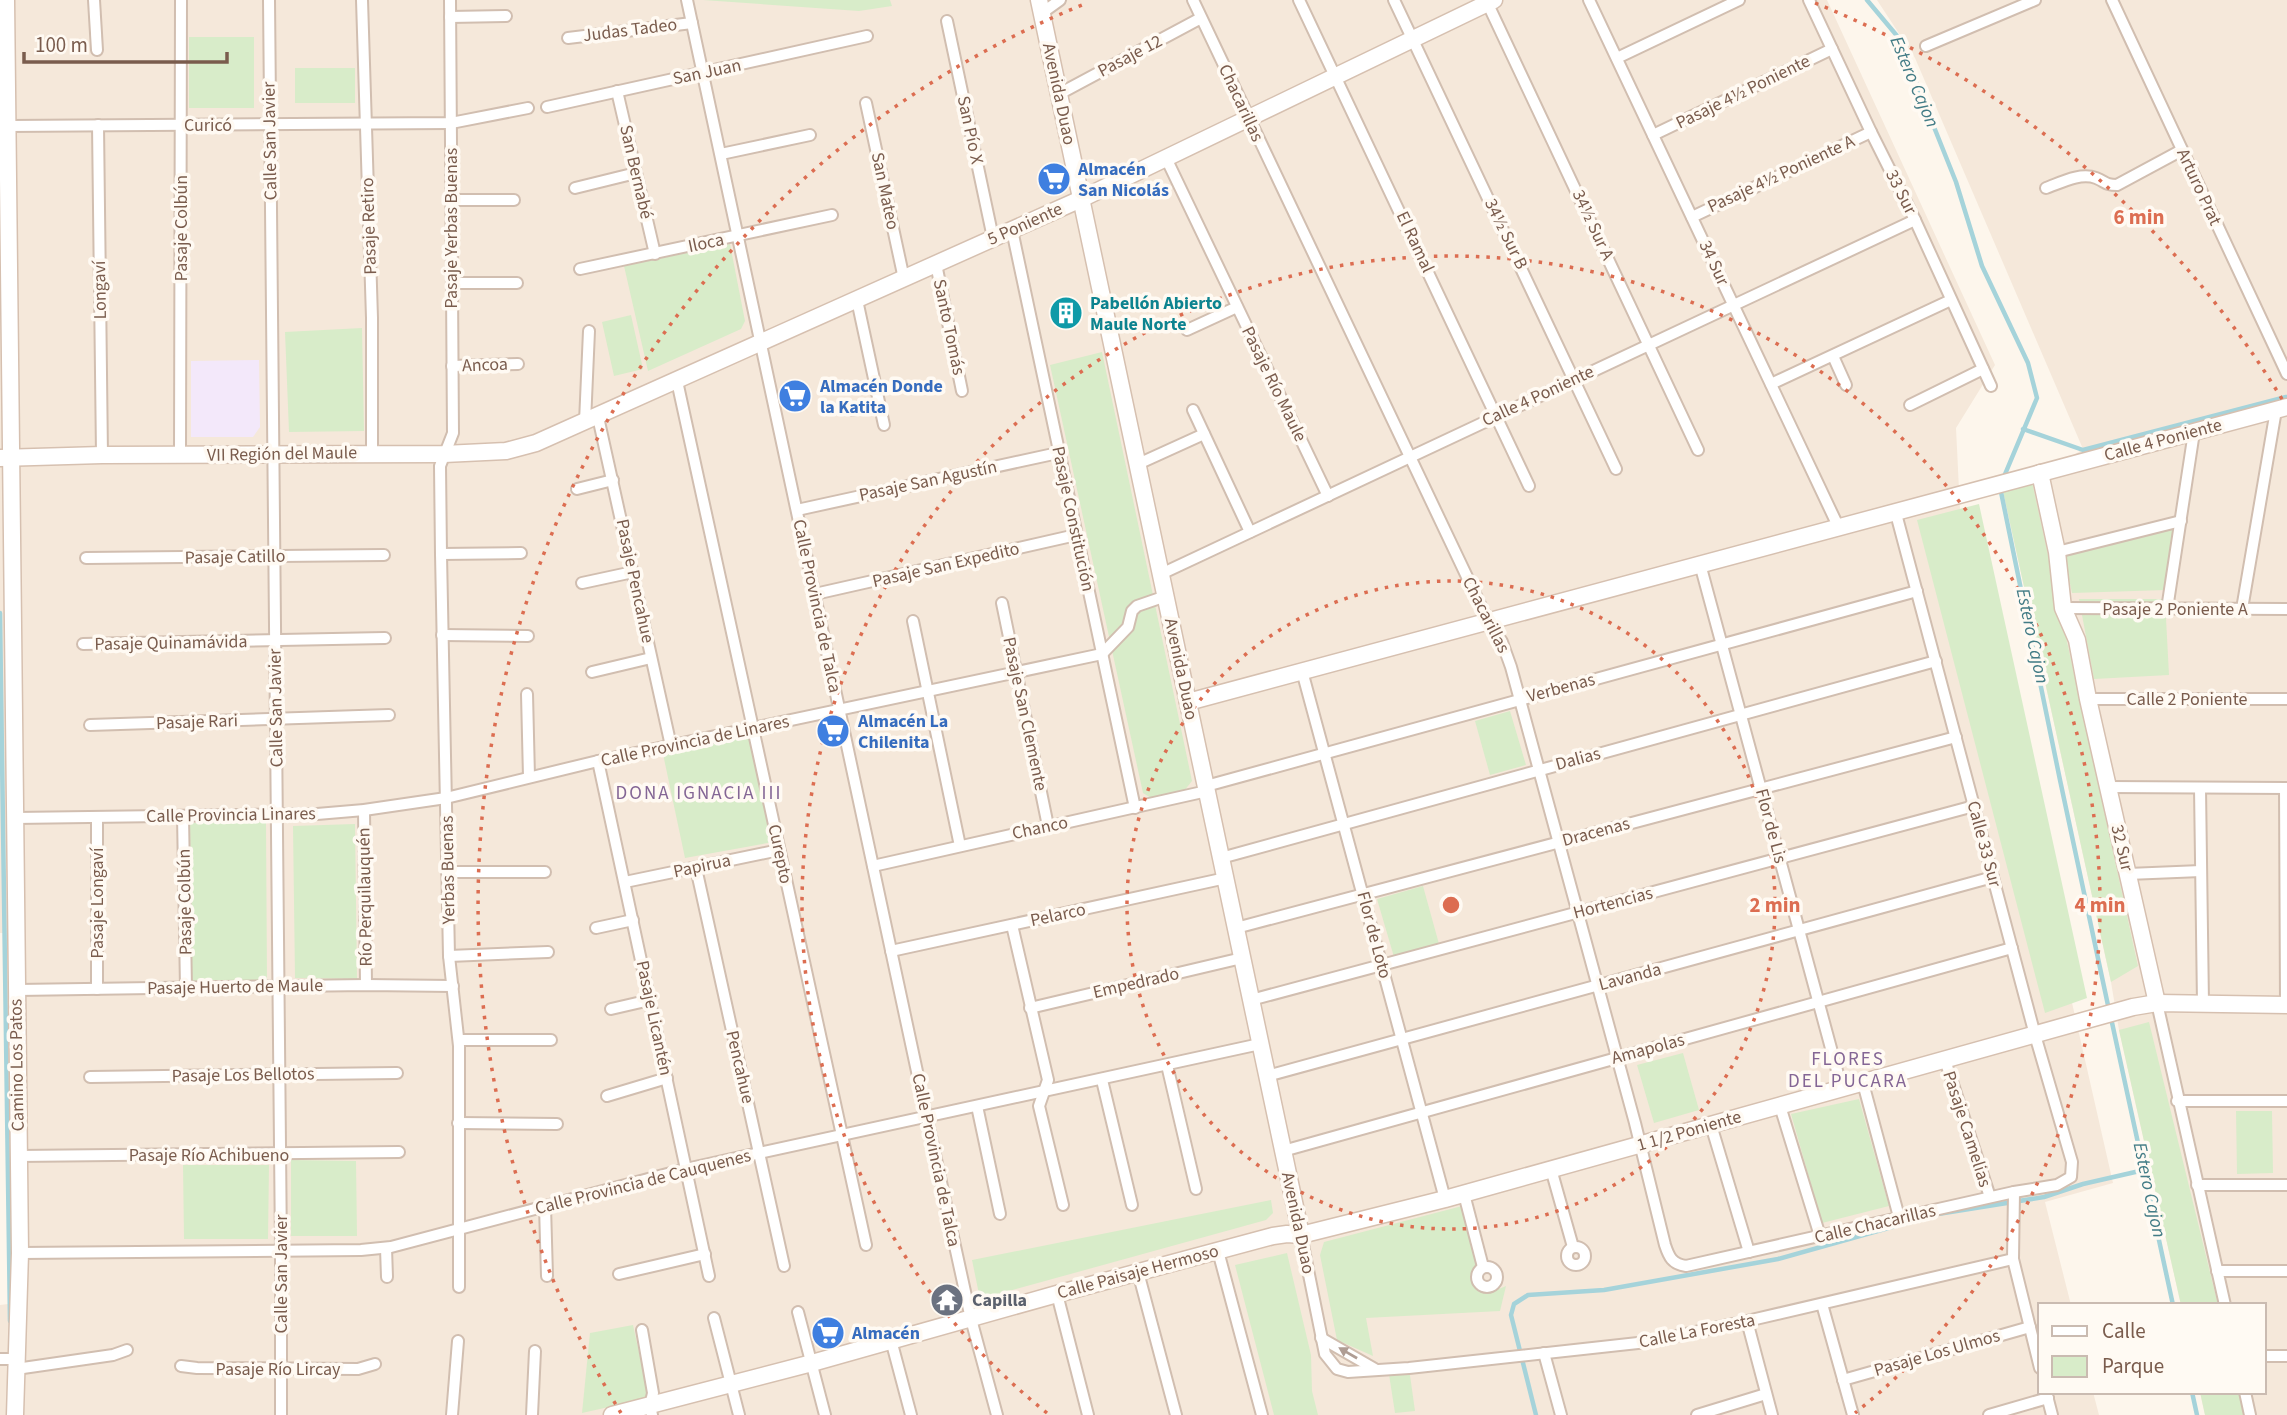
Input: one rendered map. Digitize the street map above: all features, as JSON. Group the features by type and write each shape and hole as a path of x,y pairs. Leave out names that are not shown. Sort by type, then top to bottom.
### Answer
{"street":[{"name":"Camino Los Patos","path":"6,0 8,125 5,457 15,818 20,1254 11,1362 15,1415"},
{"path":"94,0 97,50"},
{"name":"Pasaje Colbún","path":"180,455 181,0"},
{"name":"Calle San Javier","path":"269,0 281,1415"},
{"name":"Pasaje Retiro","path":"362,0 372,318 372,453"},
{"name":"Pasaje Yerbas Buenas","path":"444,454 453,433 450,0"},
{"name":"Calle Provincia de Talca","path":"687,0 971,1319 998,1415"},
{"path":"1040,6 1060,0"},
{"name":"Chacarillas","path":"1193,0 1409,458 1488,621 1502,642 1559,842 1668,1255 1678,1265"},
{"name":"El Ramal","path":"1299,0 1529,486"},
{"name":"34½ Sur B","path":"1394,0 1616,468"},
{"name":"34 Sur","path":"1589,0 1838,526"},
{"path":"1616,58 1739,0"},
{"name":"33 Sur","path":"1809,0 1991,386"},
{"path":"1926,46 2035,0"},
{"name":"Arturo Prat","path":"2112,0 2287,374"},
{"name":"5 Poniente","path":"551,438 1081,199 1489,1"},
{"name":"34½ Sur A","path":"1489,1 1698,450"},
{"name":"Avenida Duao","path":"1040,6 1268,1076 1321,1338"},
{"path":"450,17 506,16"},
{"name":"Pasaje 12","path":"1059,94 1201,18"},
{"name":"San Pío X","path":"947,21 993,238"},
{"name":"Judas Tadeo","path":"568,38 692,23"},
{"name":"San Juan","path":"547,107 867,36"},
{"name":"Pasaje 4½ Poniente","path":"1653,135 1832,49"},
{"name":"San Bernabé","path":"617,91 655,254"},
{"name":"San Mateo","path":"866,103 904,279"},
{"name":"Curicó","path":"8,125 451,123 528,108"},
{"name":"Longaví","path":"98,125 102,455"},
{"name":"Pasaje 4½ Poniente A","path":"1692,217 1871,132"},
{"path":"721,154 810,135"},
{"path":"2046,188 2074,178 2094,177 2106,185 2117,185 2182,150"},
{"name":"Pasaje Río Maule","path":"1166,158 1328,496"},
{"path":"575,188 636,173"},
{"path":"451,200 514,200"},
{"name":"Iloca","path":"580,269 832,215"},
{"name":"Calle 4 Poniente","path":"1161,574 1915,220"},
{"name":"Pasaje Constitución","path":"1012,230 1135,808"},
{"name":"Santo Tomás","path":"936,264 962,391"},
{"path":"452,283 517,282"},
{"path":"857,300 884,425"},
{"path":"1771,384 1951,300"},
{"path":"1187,330 1237,307"},
{"name":"Pasaje Pencahue","path":"589,331 591,419 613,480 671,746"},
{"path":"1833,356 1846,385"},
{"name":"Ancoa","path":"452,366 519,364"},
{"path":"1910,405 1983,369"},
{"name":"Curepto","path":"677,381 866,1245"},
{"path":"853,410 879,404"},
{"path":"2242,609 2282,408"},
{"name":"Calle 4 Poniente","path":"1895,510 1977,491 2282,408"},
{"path":"1193,410 1250,532"},
{"path":"2167,609 2194,432"},
{"path":"1138,464 1204,434"},
{"name":"VII Región del Maule","path":"5,457 444,454 506,451 551,438"},
{"name":"Pasaje San Agustín","path":"797,510 1058,453"},
{"name":"Yerbas Buenas","path":"444,454 440,466 440,554 449,956 459,1040 459,1287"},
{"name":"32 Sur","path":"2040,473 2057,552 2063,608 2077,640 2177,1101 2225,1303"},
{"path":"577,489 613,480"},
{"path":"1188,702 1895,510"},
{"name":"Calle 33 Sur","path":"1895,510 2035,1035 2072,1161 2071,1177"},
{"path":"2057,552 2181,521"},
{"name":"Pasaje San Expedito","path":"815,594 1076,535"},
{"path":"440,554 521,553"},
{"name":"Pasaje Catillo","path":"86,558 384,555"},
{"name":"Flor de Lis","path":"1700,564 1842,1088"},
{"path":"582,583 633,572"},
{"name":"Verbenas","path":"1206,789 1324,753 1917,591"},
{"path":"1101,653 1128,626 1132,611 1137,606 1166,596"},
{"name":"Pasaje San Clemente","path":"1002,603 1048,826"},
{"name":"Pasaje 2 Poniente A","path":"2063,608 2287,609"},
{"path":"913,621 960,846"},
{"path":"442,635 528,636"},
{"name":"Pasaje Quinamávida","path":"83,644 385,638"},
{"name":"Calle Provincia de Linares","path":"446,798 598,761 1101,653"},
{"path":"593,672 651,658"},
{"name":"Dalias","path":"1221,858 1936,661"},
{"name":"Flor de Loto","path":"1302,671 1445,1199"},
{"path":"527,694 529,777"},
{"name":"Calle 2 Poniente","path":"2088,699 2287,699"},
{"name":"Pasaje Rari","path":"90,724 389,715"},
{"name":"Dracenas","path":"1236,928 1956,737"},
{"name":"Pasaje Licantén","path":"598,761 709,1276"},
{"path":"2108,787 2286,788 2286,1005"},
{"path":"2200,788 2203,1004"},
{"name":"Chanco","path":"873,866 1135,808 1206,789"},
{"name":"Calle Provincia Linares","path":"15,818 277,816 364,810 446,798"},
{"name":"Hortencias","path":"1251,1000 1974,806"},
{"name":"Río Perquilauquén","path":"364,810 366,985"},
{"name":"Pasaje Colbún","path":"183,816 186,988"},
{"name":"Pasaje Longaví","path":"97,817 97,989"},
{"name":"Papirua","path":"625,882 779,850"},
{"name":"Pencahue","path":"696,868 784,1266"},
{"path":"447,872 545,872"},
{"path":"2128,874 2201,872"},
{"name":"Lavanda","path":"1268,1076 1993,877"},
{"name":"Pelarco","path":"891,951 1226,878"},
{"path":"596,928 633,920"},
{"path":"1012,925 1048,1080 1039,1106 1063,1205"},
{"name":"Amapolas","path":"1283,1151 2012,948"},
{"path":"449,956 548,952"},
{"name":"Empedrado","path":"1030,1008 1242,958"},
{"name":"Pasaje Huerto de Maule","path":"17,990 453,986"},
{"path":"611,1009 650,1000"},
{"name":"1 1/2 Poniente","path":"1301,1235 1464,1194 2133,1007 2157,1003 2286,1005"},
{"path":"459,1040 551,1040"},
{"name":"Calle Provincia de Cauquenes","path":"20,1254 386,1248 686,1169 1261,1044"},
{"name":"Pasaje Camelias","path":"1944,1060 1990,1198"},
{"path":"1167,1065 1196,1189"},
{"name":"Pasaje Los Bellotos","path":"90,1077 397,1073"},
{"path":"607,1096 667,1078"},
{"path":"1102,1080 1132,1205"},
{"path":"1863,1083 1899,1217"},
{"path":"2177,1101 2287,1101"},
{"path":"977,1106 1000,1214"},
{"path":"1780,1106 1820,1237"},
{"path":"458,1123 557,1124"},
{"path":"1711,1125 1749,1252"},
{"name":"Pasaje Río Achibueno","path":"18,1156 399,1152"},
{"path":"1552,1169 1573,1247"},
{"name":"Calle Chacarillas","path":"1678,1265 1686,1266 1899,1217 2057,1185 2071,1177"},
{"path":"2197,1185 2287,1185"},
{"path":"2014,1192 2013,1259 2038,1360"},
{"path":"1464,1194 1483,1267"},
{"path":"545,1206 547,1276"},
{"name":"Calle Paisaje Hermoso","path":"611,1415 651,1410 731,1384 1273,1236 1301,1235"},
{"path":"386,1248 387,1277"},
{"path":"1218,1251 1262,1415"},
{"path":"619,1274 705,1254"},
{"name":"Calle La Foresta","path":"1321,1338 1325,1354 1337,1369 1348,1372 1399,1369 1647,1342 2013,1259"},
{"path":"2217,1271 2287,1271"},
{"path":"1138,1272 1176,1415"},
{"path":"1057,1294 1088,1415"},
{"path":"1822,1304 1853,1415"},
{"path":"798,1312 825,1415"},
{"path":"714,1318 739,1415"},
{"path":"1747,1321 1772,1415"},
{"name":"Pasaje Los Ulmos","path":"1843,1380 2030,1327"},
{"path":"642,1330 653,1393 651,1410"},
{"path":"1321,1338 1375,1369"},
{"path":"891,1340 911,1415"},
{"path":"452,1415 458,1341"},
{"path":"11,1362 113,1356 127,1350"},
{"path":"532,1415 535,1352"},
{"path":"1544,1353 1561,1415"},
{"path":"2266,1356 2287,1356"},
{"name":"Pasaje Río Lircay","path":"181,1366 358,1369 375,1364"},
{"path":"1697,1415 1766,1394"},
{"path":"2245,1394 2250,1415"},
{"path":"1989,1415 2047,1395 2052,1415"}],"shaded area":[{"path":"0,0 1827,0 1995,365 1956,428 1960,510 2113,1183 2045,1202 2070,1303 2038,1303 2038,1394 2094,1394 2099,1415 0,1415 0,1305 8,1304 4,933 0,933"},
{"path":"1877,0 2287,0 2287,1415 2205,1415 2200,1394 2266,1394 2266,1303 2181,1303 2003,491 2032,482 2083,449 1915,58"},
{"path":"259,360 260,427 253,437 191,437 191,361"}],"green space":[{"path":"703,0 890,0 892,6 859,11"},
{"path":"189,37 254,37 254,108 189,108"},
{"path":"295,68 355,68 355,103 295,103"},
{"path":"730,244 745,321 741,329 648,371 624,266"},
{"path":"631,315 643,369 614,376 602,322"},
{"path":"362,328 364,431 289,432 285,332"},
{"path":"1102,352 1192,781 1184,791 1151,798 1143,793 1050,365"},
{"path":"2032,482 2138,966 2111,982 2003,491"},
{"path":"1979,504 2087,998 2045,1013 1917,520"},
{"path":"2175,527 2166,590 2072,593 2064,556"},
{"path":"2079,599 2165,599 2169,675 2094,679"},
{"path":"1510,711 1526,765 1490,775 1475,721"},
{"path":"750,736 773,842 685,858 663,754"},
{"path":"266,822 267,982 192,983 190,823"},
{"path":"355,824 357,979 295,978 293,826"},
{"path":"1423,886 1439,944 1394,957 1377,899"},
{"path":"2149,1022 2218,1303 2181,1303 2119,1030"},
{"path":"1683,1053 1699,1110 1654,1123 1637,1065"},
{"path":"1859,1099 1889,1206 1822,1223 1791,1114"},
{"path":"2236,1111 2272,1111 2273,1173 2237,1174"},
{"path":"291,1160 356,1161 357,1236 291,1236"},
{"path":"183,1165 269,1165 268,1239 184,1239"},
{"path":"1271,1200 1273,1213 1266,1220 980,1299 972,1260"},
{"path":"1466,1205 1480,1267 1476,1274 1478,1280 1484,1288 1491,1290 1506,1286 1500,1311 1366,1318 1373,1356 1337,1340 1320,1255 1324,1242"},
{"path":"1287,1253 1311,1355 1312,1391 1318,1415 1274,1415 1235,1265"},
{"path":"633,1325 649,1398 582,1413 590,1333"},
{"path":"1388,1368 1409,1368 1415,1411 1395,1413"},
{"path":"2200,1394 2240,1394 2245,1415 2205,1415"}],"waterway":[{"name":"Estero Cajon","path":"1867,0 1898,37 1956,182 1982,266 2028,363 2037,398 2003,479"},
{"path":"2023,429 2083,450 2286,397"},
{"name":"Estero Cajon","path":"2000,487 2109,1010"},
{"path":"0,613 10,1321"},
{"name":"Estero Cajon","path":"2111,1018 2173,1303"},
{"path":"1536,1415 1511,1315 1514,1304 1528,1295 1604,1290 1778,1259 1938,1214 2044,1197 2083,1184 2144,1170"},
{"name":"Estero Cajon","path":"2192,1394 2197,1415"}],"place":[{"name":"Almacén San Nicolás","path":"1054,179"},
{"name":"Pabellón Abierto Maule Norte","path":"1066,313"},
{"name":"Almacén Donde la Katita","path":"795,396"},
{"name":"Almacén La Chilenita","path":"833,731"},
{"name":"Capilla","path":"947,1300"},
{"name":"Almacén","path":"828,1333"}],"district":[{"name":"DONA IGNACIA III","path":"699,793"},
{"name":"FLORES DEL PUCARA","path":"1848,1070"}]}
